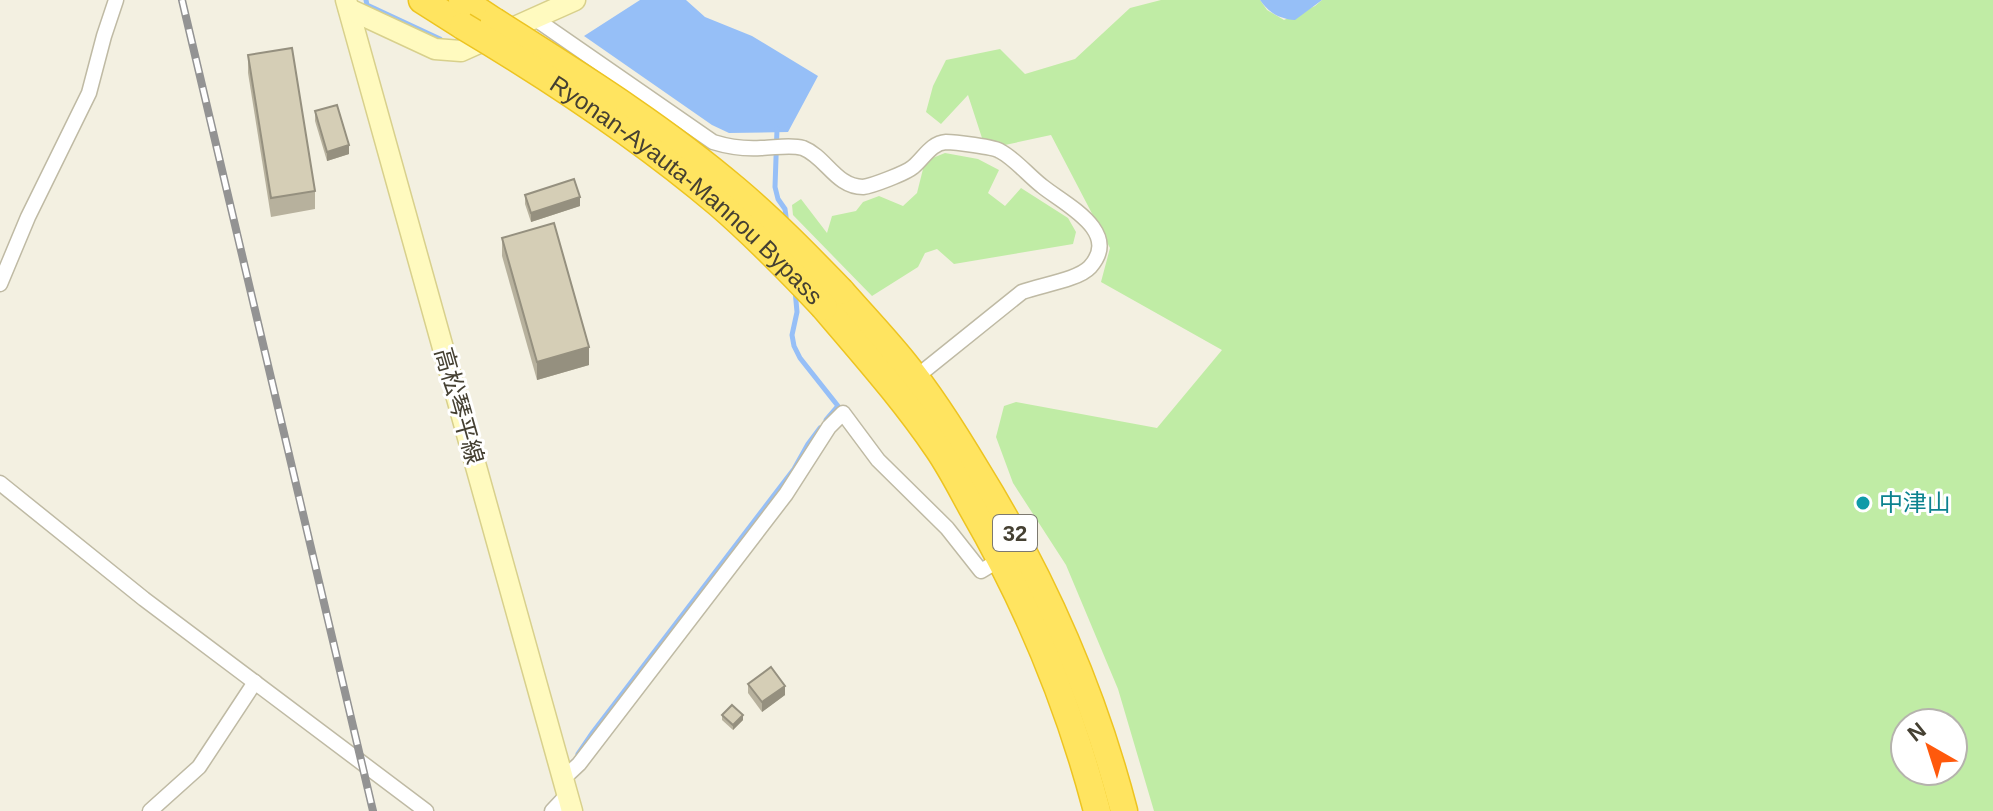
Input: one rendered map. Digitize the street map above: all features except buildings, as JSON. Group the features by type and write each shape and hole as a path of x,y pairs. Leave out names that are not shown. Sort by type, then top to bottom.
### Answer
{"highway":[{"name":"Ryonan-Ayauta-Mannou Bypass","path":"422,0 602,115 660,158 832,299 915,378 1010,523 1049,601 1092,708 1124,811"},
{"name":"Ryonan-Ayauta-Mannou Bypass","path":"462,0 617,99 687,151 776,225 939,450 1001,559 1060,691 1083,756 1097,811"}],"main road":[{"path":"348,4 435,49 461,51 575,0"},
{"name":"高松琴平線","path":"348,4 568,795"}],"street":[{"path":"0,284 7,248 28,217 89,93 116,0"},
{"path":"534,18 713,142 730,147 800,147 813,154 843,182 863,187 912,168 931,148 944,142 999,149 1093,226 1099,241 1090,267 1077,276 1022,292 915,378"},
{"path":"552,811 568,795 579,764 777,506 829,427 843,413 878,460 947,528 981,571 1001,559"},
{"path":"0,483 144,599 426,811"},
{"path":"150,811 199,767 255,682"}],"green space":[{"path":"1161,0 1260,0 1267,10 1284,20 1322,0 1993,0 1993,811 1154,811 1118,689 1066,565 1013,483 996,437 1004,406 1016,402 1157,428 1222,350 1101,282 1110,248 1051,135 1005,145 982,138 968,95 941,124 926,112 933,86 946,60 1000,49 1025,74 1075,59 1130,8"},
{"path":"945,153 978,159 999,170 988,193 1005,206 1021,188 1068,218 1076,232 1073,244 954,264 937,249 925,253 918,267 872,296 793,215 792,205 801,199 827,233 832,216 856,211 863,202 879,196 903,206 917,193 925,161"}],"water":[{"path":"640,0 686,0 705,17 752,36 818,76 788,132 729,133 712,125 584,36"},
{"path":"1260,0 1322,0 1295,20 1275,14"}],"waterway":[{"path":"366,0 367,5 440,39"},
{"path":"777,129 775,187 785,209 787,224"},
{"path":"795,290 794,346 838,406 826,420"},
{"path":"578,754 794,469 820,428"}],"railway":[{"path":"182,0 373,811"}],"place":[{"name":"中津山","path":"1863,503"}]}
